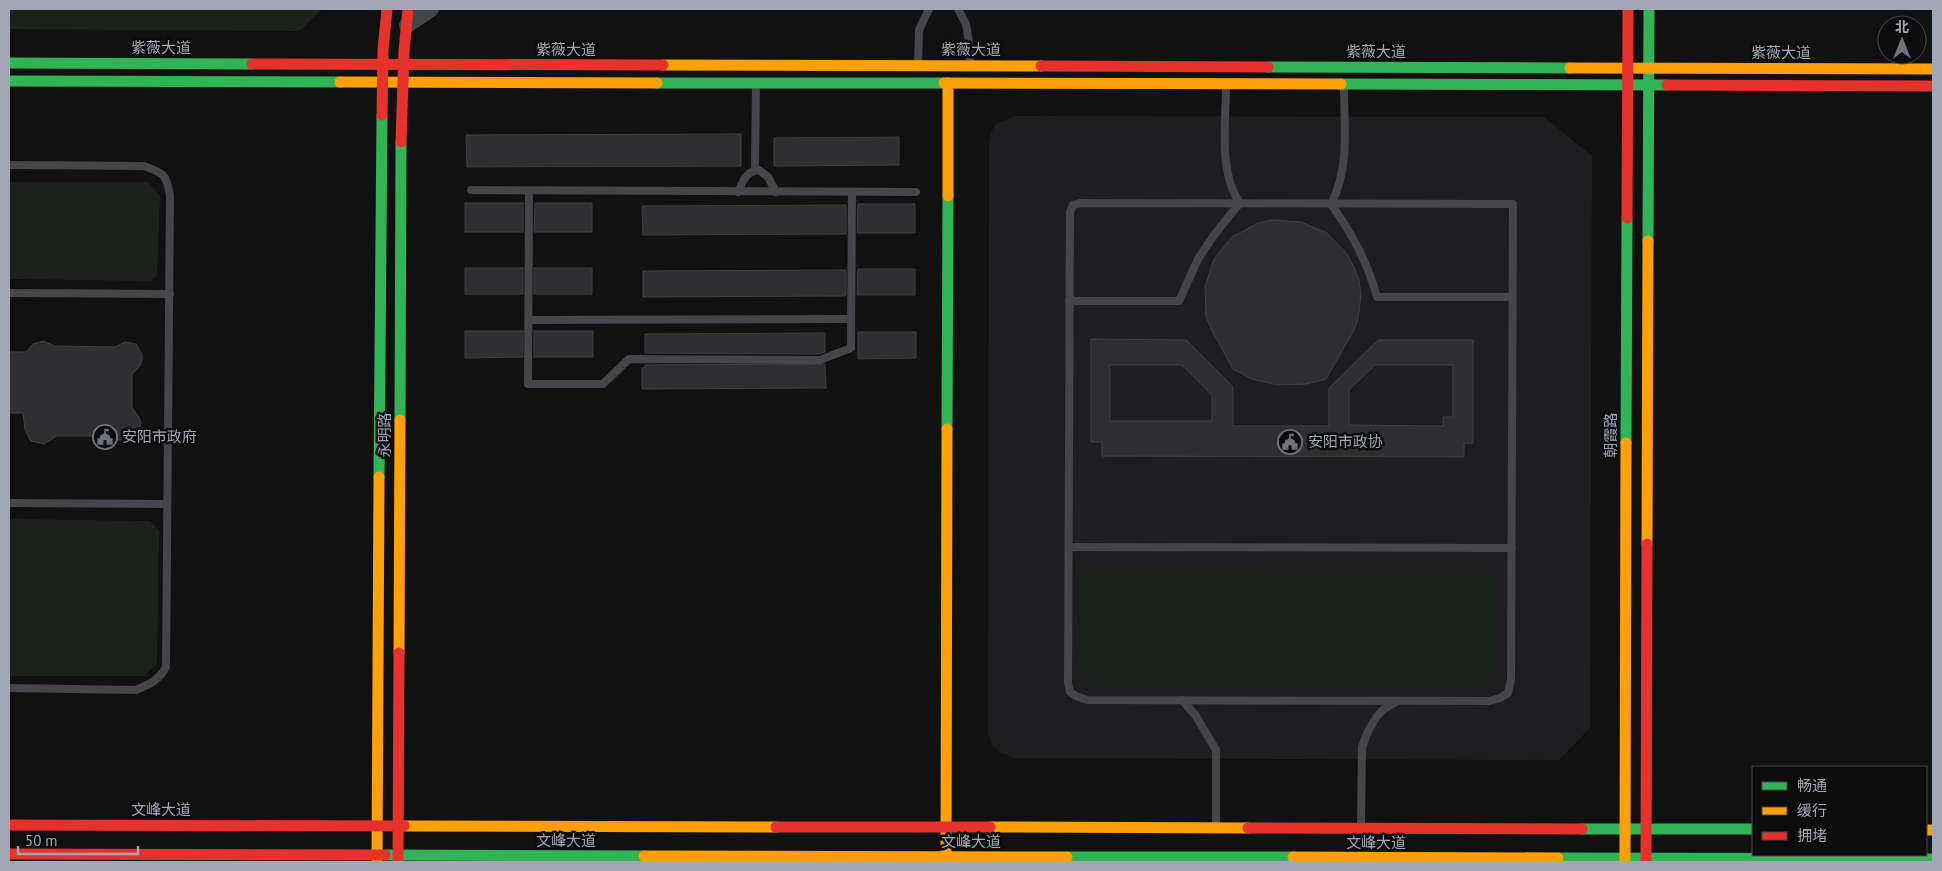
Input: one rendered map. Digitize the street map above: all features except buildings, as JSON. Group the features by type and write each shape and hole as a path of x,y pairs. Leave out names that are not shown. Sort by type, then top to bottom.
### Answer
{"street":[{"name":"永明路","path":"377,859 380,156 382,82 387,9"},
{"path":"408,17 431,9"},
{"name":"朝霞路","path":"1625,860 1628,9"},
{"path":"1646,861 1649,9"},
{"name":"永明路","path":"398,859 401,157 403,82 408,17"},
{"name":"紫薇大道","path":"9,63 1933,69"},
{"path":"9,81 1933,86"},
{"path":"946,859 948,83"},
{"name":"文峰大道","path":"9,825 946,826 1752,830"},
{"name":"文峰大道","path":"9,854 377,859 1933,860"}],"lane":[{"path":"918,65 917,43 919,30 929,9"},
{"path":"958,9 966,24 970,65"},
{"path":"756,82 756,170"},
{"path":"1226,84 1226,168 1229,183 1240,203"},
{"path":"1332,204 1344,163 1344,84"},
{"path":"9,165 144,166 160,172 168,180 170,196 166,667 160,677 136,690 9,688"},
{"path":"738,192 749,173 756,170 764,172 776,192"},
{"path":"471,190 916,192"},
{"path":"529,190 528,384 603,384 629,359 820,360 851,348 852,192"},
{"path":"1081,203 1332,204 1513,204 1511,680 1508,693 1500,698 1489,701 1087,700 1076,696 1070,692 1068,683 1069,301 1070,212 1073,205 1081,203"},
{"path":"1069,301 1179,301 1198,259 1214,234 1240,203"},
{"path":"1332,204 1354,237 1372,276 1377,297 1512,297"},
{"path":"9,293 170,294"},
{"path":"529,320 851,319"},
{"path":"9,502 167,504"},
{"path":"1069,547 1512,548"},
{"path":"1182,700 1200,722 1216,750 1216,827"},
{"path":"1361,828 1362,747 1368,731 1377,716 1397,701"}],"shaded area":[{"path":"9,9 322,9 302,29 296,31 9,29"},
{"name":"安阳市政协","path":"1014,116 1544,117 1592,156 1590,728 1559,760 1015,758 1001,753 992,745 988,733 989,142 991,132 996,124"},
{"path":"9,182 148,182 160,196 157,275 151,281 9,279"},
{"path":"9,519 150,521 159,531 157,663 144,676 11,676 9,674"},
{"path":"1095,570 1479,572 1488,574 1494,581 1494,671 1492,680 1487,684 1478,686 1102,685 1087,677 1082,668 1082,582 1084,574"}],"traffic: fast":[{"path":"1648,241 1649,9"},
{"path":"9,63 252,64"},
{"path":"1268,67 1570,68"},
{"path":"9,81 340,82"},
{"path":"657,83 944,83"},
{"path":"1341,84 1667,85"},
{"path":"379,477 382,115"},
{"path":"400,420 401,142"},
{"path":"947,429 948,196"},
{"path":"1626,443 1627,218"},
{"path":"1582,829 1752,829"},
{"path":"385,855 644,856"},
{"path":"1067,857 1293,857"},
{"path":"1558,858 1933,859"}],"traffic: slow":[{"path":"663,65 1041,66"},
{"path":"1570,68 1933,69"},
{"path":"340,82 657,83"},
{"path":"944,83 1341,84"},
{"path":"948,83 948,196"},
{"path":"1647,544 1648,241"},
{"path":"399,653 400,420"},
{"path":"946,862 947,429"},
{"path":"1625,862 1626,443"},
{"path":"377,862 379,477"},
{"path":"404,826 776,827"},
{"path":"990,827 1248,828"},
{"path":"1927,830 1933,830"},
{"path":"644,856 1067,857"},
{"path":"1293,857 1558,858"}],"traffic: jam":[{"path":"382,115 383,50 387,9"},
{"path":"401,142 404,51 408,9"},
{"path":"1627,218 1628,9"},
{"path":"252,64 663,65"},
{"path":"1041,66 1268,67"},
{"path":"1667,85 1933,86"},
{"path":"1646,862 1647,544"},
{"path":"398,862 399,653"},
{"path":"9,825 404,826"},
{"path":"776,827 990,827"},
{"path":"1248,828 1582,829"},
{"path":"9,854 385,855"}],"place":[{"name":"安阳市政府","path":"105,437"},
{"name":"安阳市政协","path":"1290,442"}]}
